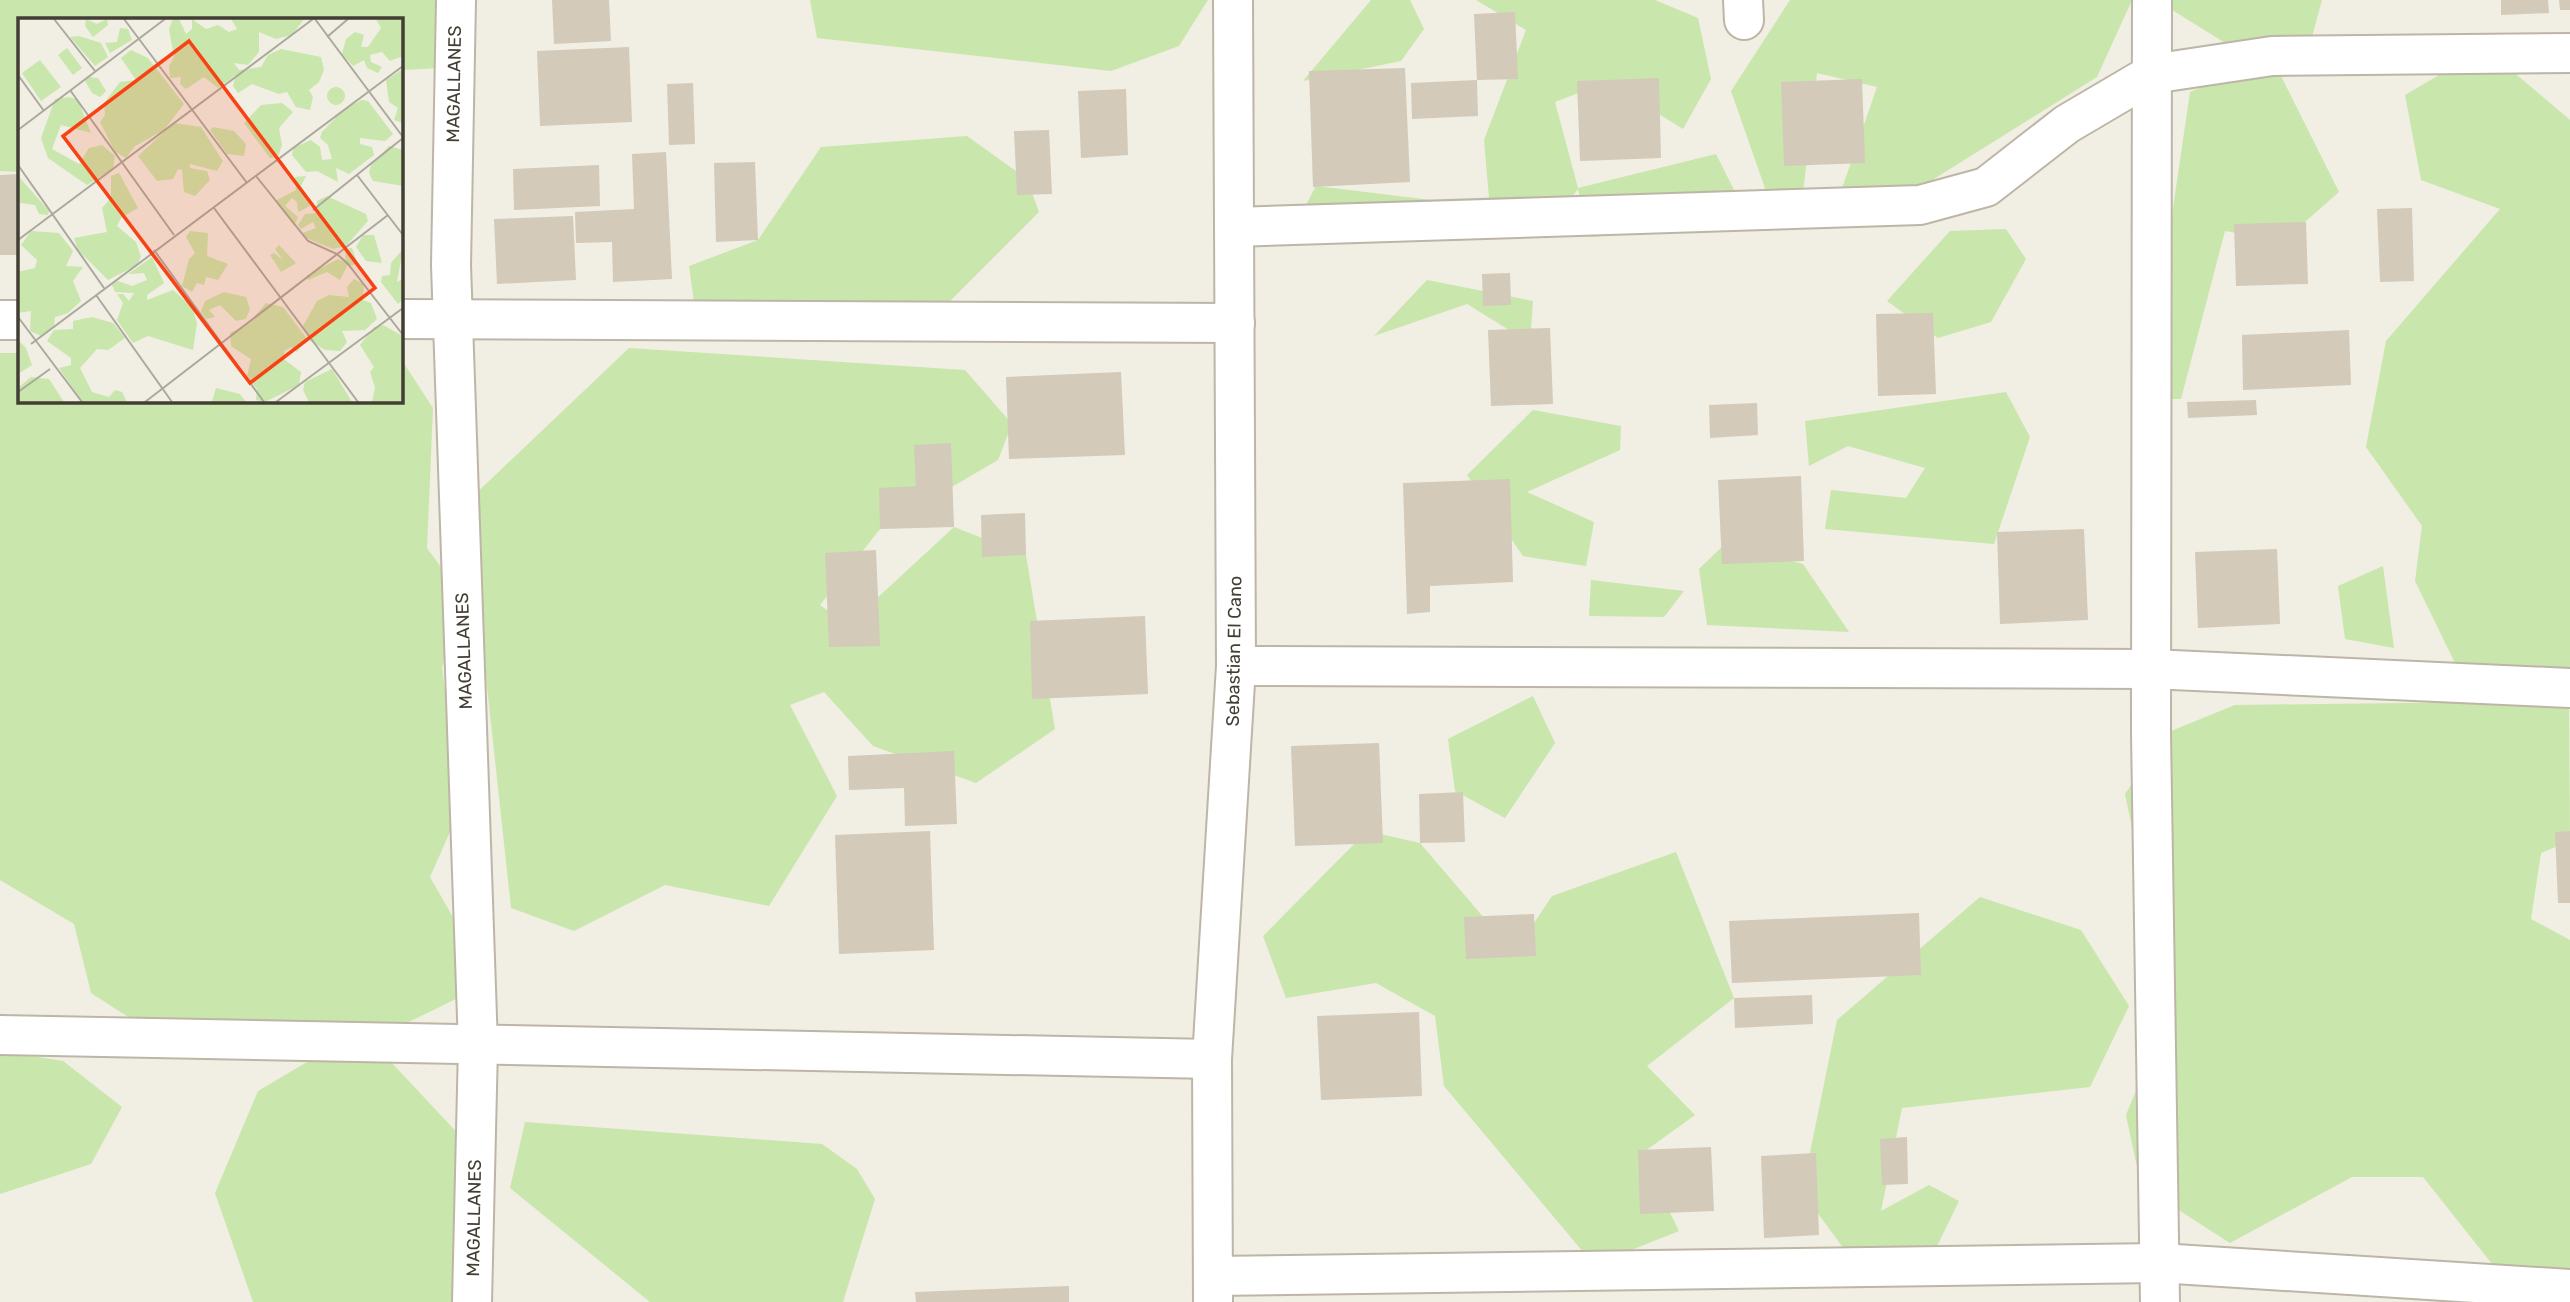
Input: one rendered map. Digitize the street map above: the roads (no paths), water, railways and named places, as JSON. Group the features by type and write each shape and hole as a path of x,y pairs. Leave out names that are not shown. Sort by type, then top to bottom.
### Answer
{"street":[{"name":"MAGALLANES","path":"456,0 453,319 478,1046 471,1302"},
{"name":"Sebastian El Cano","path":"1213,1289 1212,1059 1237,666 1233,0"},
{"path":"2152,0 2151,669 2160,1302"},
{"path":"1234,227 1920,205 1986,187 2067,124 2152,74 2272,56 2570,53"},
{"path":"402,319 1236,323"},
{"path":"0,320 18,320"},
{"path":"1237,666 2151,669 2570,688"},
{"path":"0,1035 1212,1059"},
{"path":"1213,1289 2159,1263 2570,1289"}]}
